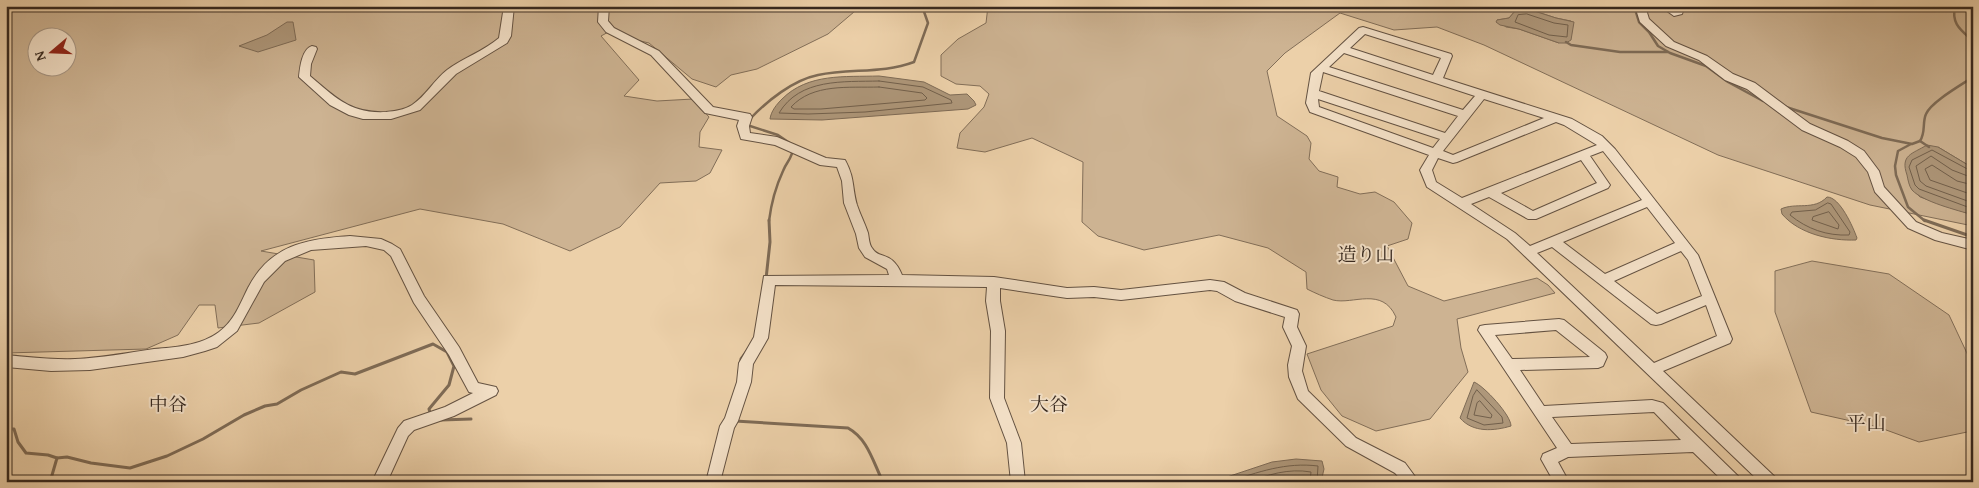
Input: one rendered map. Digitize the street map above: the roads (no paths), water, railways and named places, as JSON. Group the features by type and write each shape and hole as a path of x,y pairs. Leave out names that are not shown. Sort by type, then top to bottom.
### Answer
{"street":[{"path":"312,49 306,64 304,77 345,111 367,117 405,113 421,104 439,83 453,72 499,45 506,36 506,17 509,6"},
{"path":"604,6 604,22 610,30 655,53 710,110 746,117 744,136 777,142 824,162 841,163 848,181 850,203 862,234 865,248 869,254 886,261 892,266 897,280"},
{"path":"1640,6 1644,20 1650,28 1670,44 1702,58 1729,77 1751,86 1806,127 1844,144 1860,154 1874,171 1879,188 1912,225 1939,237 1973,245"},
{"path":"1665,6 1674,13 1678,12 1680,6"},
{"path":"1437,79 1447,56 1363,30 1316,73 1312,103 1314,109 1453,159 1555,118"},
{"path":"1342,49 1555,118 1581,128 1605,146 1694,258 1708,299 1725,339 1651,370"},
{"path":"1321,68 1467,115"},
{"path":"1313,94 1448,138"},
{"path":"1482,94 1436,152 1426,170 1432,184 1511,236 1770,482"},
{"path":"1460,204 1605,146"},
{"path":"1490,192 1532,216 1604,185 1583,154"},
{"path":"1528,252 1650,201"},
{"path":"6,361 52,366 99,363 179,352 200,347 211,343 232,330 240,320 253,291 266,270 278,257 297,248 312,244 350,241 375,242 389,247 396,254 418,300 454,352 474,388 491,391 449,412 409,425 403,432 379,482"},
{"path":"1554,242 1656,320 1708,299"},
{"path":"1603,280 1683,245"},
{"path":"713,482 727,426 731,421 744,382 746,363 761,338 769,280 994,282 1066,293 1094,292 1122,295 1210,285 1219,286 1240,297 1292,314 1290,327 1299,346 1294,359 1295,375 1297,386 1303,395 1350,442 1400,468 1412,482"},
{"path":"994,282 994,301 998,331 997,398 1014,443 1018,482"},
{"path":"1509,364 1598,362 1600,357 1559,324 1484,330 1509,364 1567,452"},
{"path":"1540,412 1658,407 1734,482"},
{"path":"1562,482 1548,459 1567,452 1696,446"}],"water":[{"path":"1528,9 1574,22 1571,40 1566,43 1559,43 1519,29 1500,25 1496,22 1497,20 1509,18 1516,10"},
{"path":"287,22 293,22 296,40 258,52 239,46 267,35"},
{"path":"879,76 924,82 950,95 967,94 976,105 968,109 822,120 770,119 773,110 780,101 803,85 827,78"},
{"path":"1927,145 1938,147 1973,168 1973,215 1932,202 1912,190 1905,168 1906,159 1912,153"},
{"path":"1827,197 1832,198 1841,207 1857,238 1856,240 1816,235 1797,227 1782,214 1781,209 1816,204"},
{"path":"1474,382 1496,401 1507,415 1511,426 1491,430 1477,428 1465,423 1460,418"},
{"path":"1296,459 1322,461 1324,469 1321,482 1212,482 1272,462"}],"waterway":[{"path":"750,119 764,105 799,81 830,73 878,70 914,62 928,23 922,6"},
{"path":"1634,6 1639,22 1649,32 1658,46 1670,53 1706,66 1728,82 1763,101"},
{"path":"1955,6 1954,18 1958,26 1973,41"},
{"path":"1566,42 1571,45 1620,52 1668,52"},
{"path":"1920,141 1923,134 1925,117 1929,109 1947,94 1973,77"},
{"path":"1783,106 1882,138 1912,144 1920,141"},
{"path":"747,125 778,135 794,146 792,155 776,189 769,221"},
{"path":"1920,141 1929,147"},
{"path":"1911,144 1898,151 1895,166 1896,175 1908,207 1925,221"},
{"path":"1924,220 1973,237"},
{"path":"766,279 770,242 769,221"},
{"path":"57,458 67,457 91,463 130,468 167,456 203,439 244,415 265,406 277,404 301,390 341,372 355,374 433,344 447,352 454,366 449,385 429,409 431,416"},
{"path":"739,372 741,359 750,347"},
{"path":"441,420 471,419"},
{"path":"735,421 848,428 865,445 883,482"},
{"path":"6,429 14,429 18,442 26,453 48,455 57,458"},
{"path":"50,482 57,458"}],"district":[{"name":"造り山","path":"1366,254"},
{"name":"中谷","path":"168,404"},
{"name":"大谷","path":"1049,404"},
{"name":"平山","path":"1866,423"}]}
